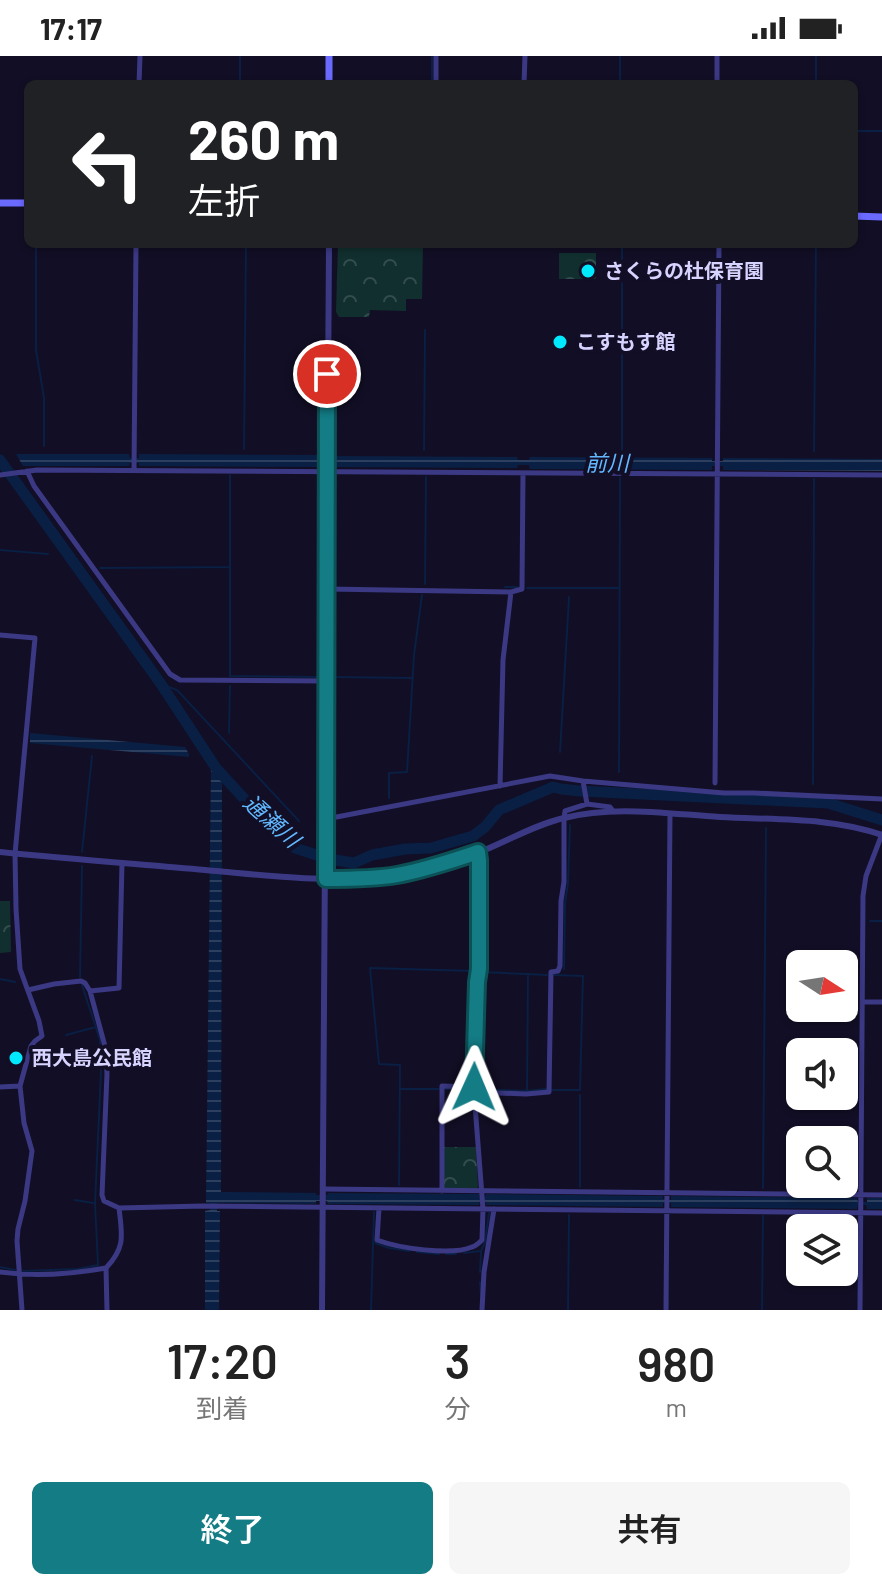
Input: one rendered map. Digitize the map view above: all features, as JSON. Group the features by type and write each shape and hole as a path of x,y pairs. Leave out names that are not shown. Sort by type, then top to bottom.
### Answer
{"main road":[{"path":"329,56 329,80"},
{"path":"0,203 24,203"},
{"path":"858,216 882,217"}],"street":[{"path":"139,80 140,56"},
{"path":"436,56 436,80"},
{"path":"524,80 525,56"},
{"path":"717,56 717,80"},
{"path":"134,468 136,248"},
{"path":"322,1310 329,248"},
{"path":"715,783 719,248"},
{"path":"0,475 25,471 134,468 523,473 717,467 882,475"},
{"path":"25,471 170,674 180,680 327,681"},
{"path":"327,589 511,592 522,589 523,473"},
{"path":"500,786 503,660 511,592"},
{"path":"0,635 35,638 15,854 20,969 42,1036 31,1046 20,1086 21,1108 32,1151 18,1229 22,1310"},
{"path":"326,819 550,776 584,783 724,793 882,799"},
{"path":"584,783 587,803"},
{"path":"442,1191 442,1086 526,1094 549,1092 551,972 558,971 560,966 565,811 587,803 610,807 613,811"},
{"path":"0,852 225,872 353,879 432,867 478,852 540,825 590,812 831,824 882,834 864,886 860,1310"},
{"path":"666,1310 670,814"},
{"path":"379,1208 377,1240 390,1245 441,1251 474,1247 482,1240 474,1090 479,969 478,852"},
{"path":"90,991 119,988 122,863"},
{"path":"28,990 81,981 90,991 106,1050 102,1195 104,1201 119,1208 379,1208 482,1200 861,1200 882,1195"},
{"path":"863,1002 882,1002"},
{"path":"0,1087 20,1086"},
{"path":"323,1190 442,1191 482,1200 494,1209 667,1202 882,1213"},
{"path":"107,1310 106,1268 121,1249 122,1241 119,1208"},
{"path":"482,1310 484,1272 494,1209"},
{"path":"0,1272 83,1272 106,1268"}],"green space":[{"path":"338,248 423,248 422,299 406,299 406,311 370,310 369,317 339,317 336,312"},
{"path":"559,253 596,253 596,279 559,279"},
{"path":"0,901 10,901 11,952 0,953"},
{"path":"444,1147 476,1147 477,1189 444,1188"}],"water":[{"path":"16,454 129,454 130,458 139,458 139,454 320,455 320,467 139,466 139,463 130,463 129,466 23,466"},
{"name":"前川","path":"332,456 517,457 518,460 529,460 530,457 712,458 712,461 723,461 723,458 882,459 882,471 723,470 723,466 712,466 712,470 530,469 529,465 518,465 517,468 332,467"},
{"path":"30,733 185,747 189,757 30,743"},
{"path":"211,766 222,781 221,1192 479,1194 479,1197 486,1194 663,1196 663,1199 671,1200 671,1196 857,1198 858,1202 867,1202 867,1198 882,1198 882,1209 867,1209 866,1205 858,1205 857,1209 671,1207 671,1203 663,1203 663,1207 486,1205 486,1202 480,1201 479,1205 328,1204 327,1201 316,1201 316,1204 217,1203 217,1211 220,1211 219,1310 205,1310 205,1211 210,1210 210,1203 206,1203"}],"waterway":[{"path":"240,56 240,80"},
{"path":"432,56 432,80"},
{"path":"620,56 620,80"},
{"path":"816,56 816,80"},
{"path":"858,131 882,131"},
{"path":"36,248 36,350 44,398 44,446"},
{"path":"244,449 246,248"},
{"name":"前川","path":"622,248 622,450"},
{"path":"814,451 816,248"},
{"path":"424,450 425,330"},
{"name":"通瀬川","path":"0,460 161,684 216,768 271,828 295,848 354,863 372,855 431,848 473,836 499,810 553,787 580,791 828,803 882,820"},
{"path":"230,475 230,676 317,677"},
{"path":"425,584 426,477"},
{"name":"前川","path":"619,772 620,478"},
{"path":"813,784 814,479"},
{"path":"0,550 48,554"},
{"path":"100,568 230,567"},
{"path":"505,587 517,587"},
{"path":"527,588 618,588"},
{"path":"389,798 389,773 407,772 414,655 422,595"},
{"path":"560,752 569,597"},
{"path":"333,677 411,678"},
{"path":"161,684 177,690 299,821"},
{"path":"229,733 230,686"},
{"path":"82,852 92,756"},
{"path":"564,969 570,825"},
{"path":"763,1188 766,828"},
{"path":"80,977 82,866"},
{"path":"870,921 882,921"},
{"path":"399,1185 400,1065 379,1064 370,968 474,971"},
{"path":"482,972 547,975"},
{"path":"527,1091 528,974"},
{"path":"552,1090 580,1090 583,976 554,975"},
{"path":"0,979 15,982"},
{"path":"23,1271 98,1265 95,1203 100,1040 82,985"},
{"path":"66,1035 96,1027"},
{"path":"400,1089 439,1089"},
{"path":"445,1089 461,1089"},
{"path":"478,1089 546,1089"},
{"path":"580,1095 580,1187"},
{"path":"75,1200 93,1203"},
{"path":"371,1310 374,1212"},
{"path":"464,1253 481,1251 489,1213"},
{"path":"568,1310 569,1215"},
{"path":"762,1310 763,1216"},
{"path":"375,1243 409,1251"},
{"path":"480,1272 481,1251"},
{"path":"417,1252 439,1254"},
{"path":"446,1254 456,1254"},
{"path":"0,1267 15,1270"},
{"path":"480,1282 481,1294"}],"place":[{"name":"さくらの杜保育園","path":"588,271"},
{"name":"こすもす館","path":"560,342"},
{"name":"西大島公民館","path":"16,1058"}],"route":[{"path":"327,374 326,879 395,875 478,852 479,969 474,1087"}]}
